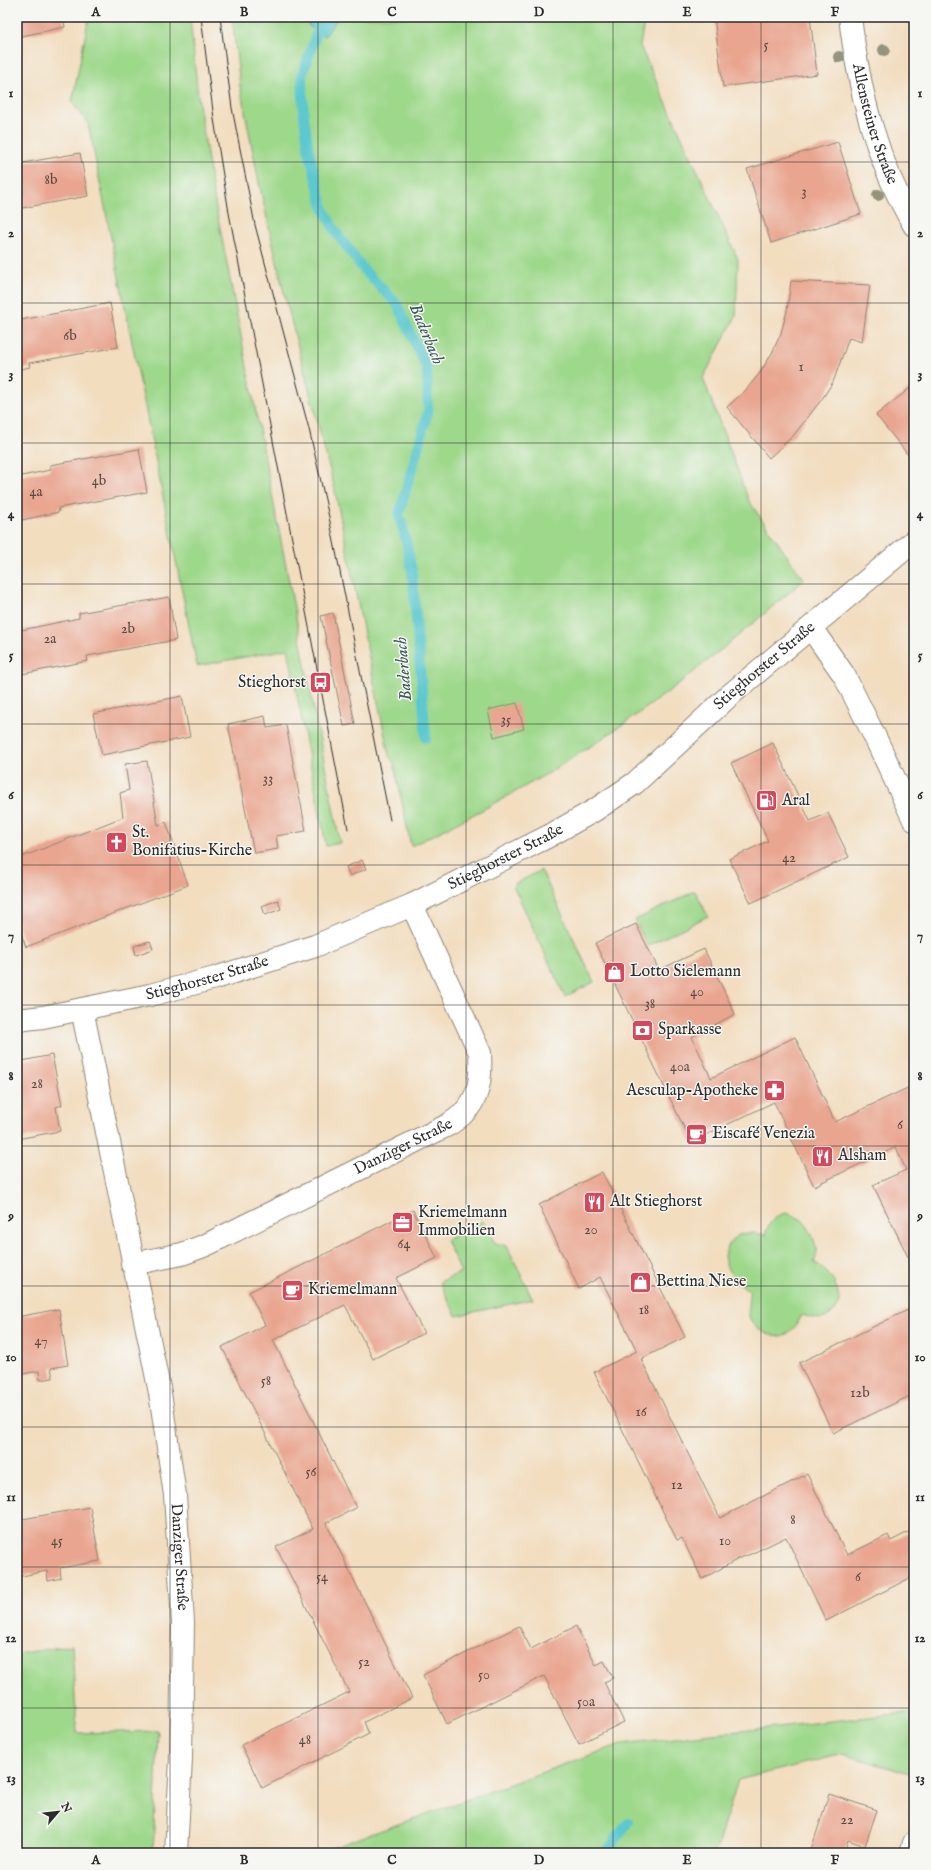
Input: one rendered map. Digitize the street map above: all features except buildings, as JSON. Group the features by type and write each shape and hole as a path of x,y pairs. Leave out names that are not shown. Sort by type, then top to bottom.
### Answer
{"street":[{"name":"Allensteiner Straße","path":"850,17 857,66 871,127 890,180 914,225"},
{"name":"Stieghorster Straße","path":"17,1020 82,1009 157,993 265,963 315,946 412,905 540,841 596,810 635,783 710,714 914,541"},
{"path":"811,628 844,675 914,820"},
{"name":"Danziger Straße","path":"132,1264 182,1254 206,1245 448,1126 460,1118 471,1106 477,1092 481,1074 480,1053 412,905"},
{"name":"Danziger Straße","path":"82,1009 132,1264 160,1393 175,1495 183,1622 181,1759 176,1853"},
{"path":"911,1853 914,1843"}],"green space":[{"path":"89,17 190,17 198,97 213,192 340,843 326,846 288,649 197,666 88,123 72,102"},
{"path":"232,17 645,17 640,46 738,259 736,316 703,378 749,501 804,580 667,693 594,744 518,791 411,846 394,763 389,756 334,486 283,289 259,183 240,86"},
{"path":"541,870 594,982 565,997 513,885"},
{"path":"695,891 708,916 647,946 635,920"},
{"path":"786,1213 803,1221 809,1229 816,1246 816,1257 814,1262 829,1274 835,1284 839,1296 839,1303 827,1317 819,1319 802,1315 790,1332 780,1336 774,1336 758,1329 751,1322 748,1309 750,1291 740,1284 729,1272 724,1256 731,1242 739,1235 750,1233 765,1235 772,1221 778,1216"},
{"path":"483,1221 495,1243 507,1246 533,1299 456,1316 440,1282 461,1272 446,1240"},
{"path":"72,1645 77,1733 158,1731 153,1853 17,1853 17,1654"},
{"path":"914,1712 913,1775 843,1754 738,1780 715,1853 318,1853 621,1744"}],"water":[{"path":"312,17 338,17 325,36 308,25"}],"waterway":[{"name":"Baderbach","path":"326,17 317,32 302,76 304,117 309,152 324,210 335,231 364,270 397,304 427,369 428,412 399,515 412,571 426,738"},
{"name":"Baderbach","path":"606,1853 628,1822"}],"tram line":[{"path":"201,17 214,119 229,213 348,829"},
{"path":"220,17 232,108 255,225 309,429 329,517 390,820"}],"place":[{"name":"Stieghorst","path":"321,683"},
{"name":"Aral","path":"766,801"},
{"name":"St. Bonifatius-Kirche","path":"117,842"},
{"name":"Lotto Sielemann","path":"615,972"},
{"name":"Sparkasse","path":"643,1030"},
{"name":"Aesculap-Apotheke","path":"774,1091"},
{"name":"Eiscafé Venezia","path":"696,1134"},
{"name":"Alsham","path":"822,1156"},
{"name":"Alt Stieghorst","path":"594,1202"},
{"name":"Kriemelmann Immobilien","path":"403,1222"},
{"name":"Bettina Niese","path":"640,1282"},
{"name":"Kriemelmann","path":"293,1290"}]}
